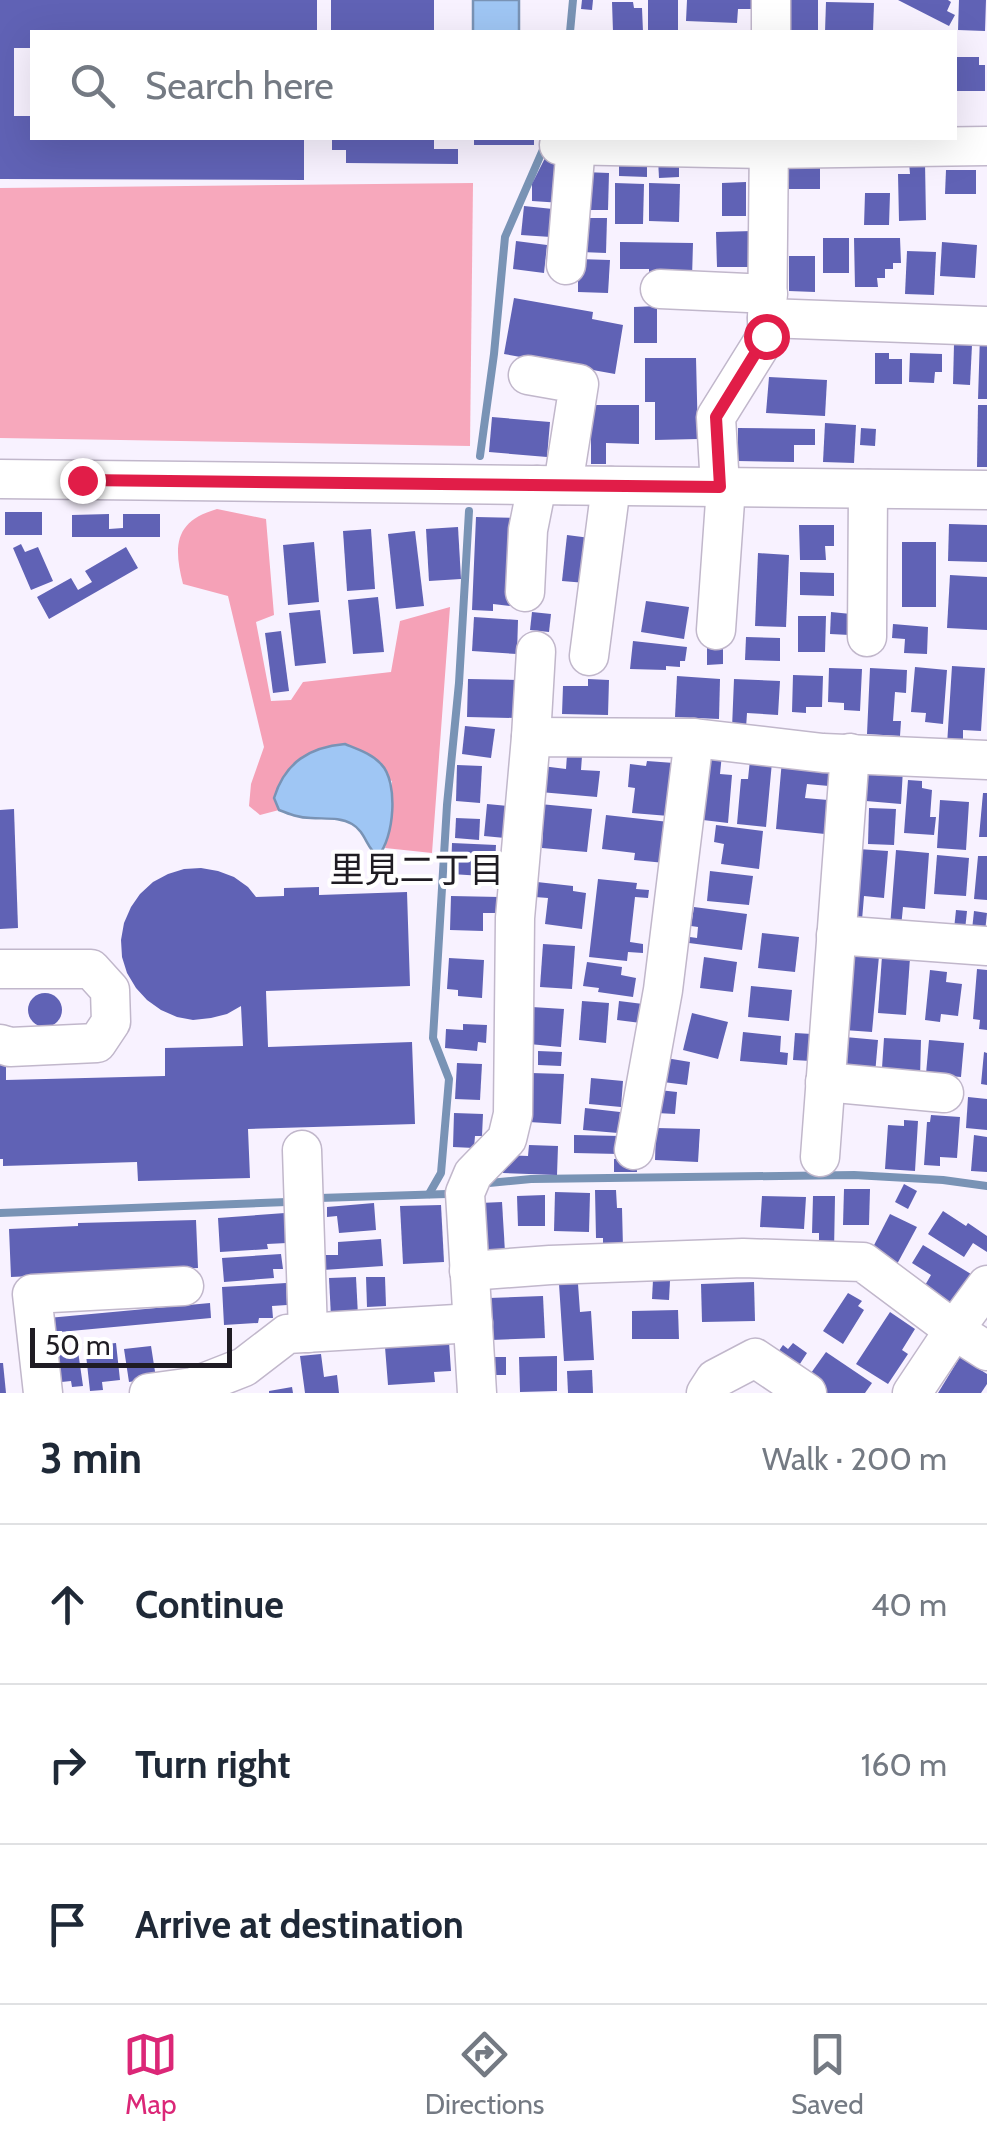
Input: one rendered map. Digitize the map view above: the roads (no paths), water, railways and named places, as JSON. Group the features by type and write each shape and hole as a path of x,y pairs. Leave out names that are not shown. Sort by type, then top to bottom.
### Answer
{"street":[{"path":"771,0 771,30"},
{"path":"716,630 723,487 716,417 766,336 769,143"},
{"path":"566,265 568,145 987,146"},
{"path":"660,289 767,306 987,326"},
{"path":"525,592 528,530 550,485 578,384 528,374"},
{"path":"0,479 987,490"},
{"path":"589,656 611,486"},
{"path":"867,637 868,489"},
{"path":"476,1393 465,1193 473,1174 508,1139 513,1114 515,918 536,650"},
{"path":"531,737 694,738 822,753 987,760"},
{"path":"634,1150 664,990 694,738"},
{"path":"820,1157 850,753"},
{"path":"836,935 987,946"},
{"path":"0,970 92,969 110,990 111,1022 98,1044 0,1044"},
{"path":"825,1082 944,1093"},
{"path":"302,1150 308,1333"},
{"path":"469,1271 744,1258 863,1262 987,1351"},
{"path":"912,1393 987,1285"},
{"path":"43,1393 32,1294 184,1286"},
{"path":"148,1393 193,1387 244,1367 287,1334 473,1323"},
{"path":"706,1393 716,1379 755,1358 807,1393"}],"water":[{"path":"473,0 519,0 519,30 473,30"},
{"path":"345,744 377,760 387,772 392,797 391,824 378,856 352,824 290,814 279,810 274,798 285,775 300,759"}],"waterway":[{"path":"570,30 573,0"},
{"path":"480,456 505,237 545,145"},
{"path":"429,1194 441,1173 449,1079 433,1038 469,511"},
{"path":"489,1183 531,1179 854,1175 987,1186"},
{"path":"319,1198 447,1194"},
{"path":"0,1213 287,1202"}],"district":[{"name":"里見二丁目","path":"417,869"}]}
